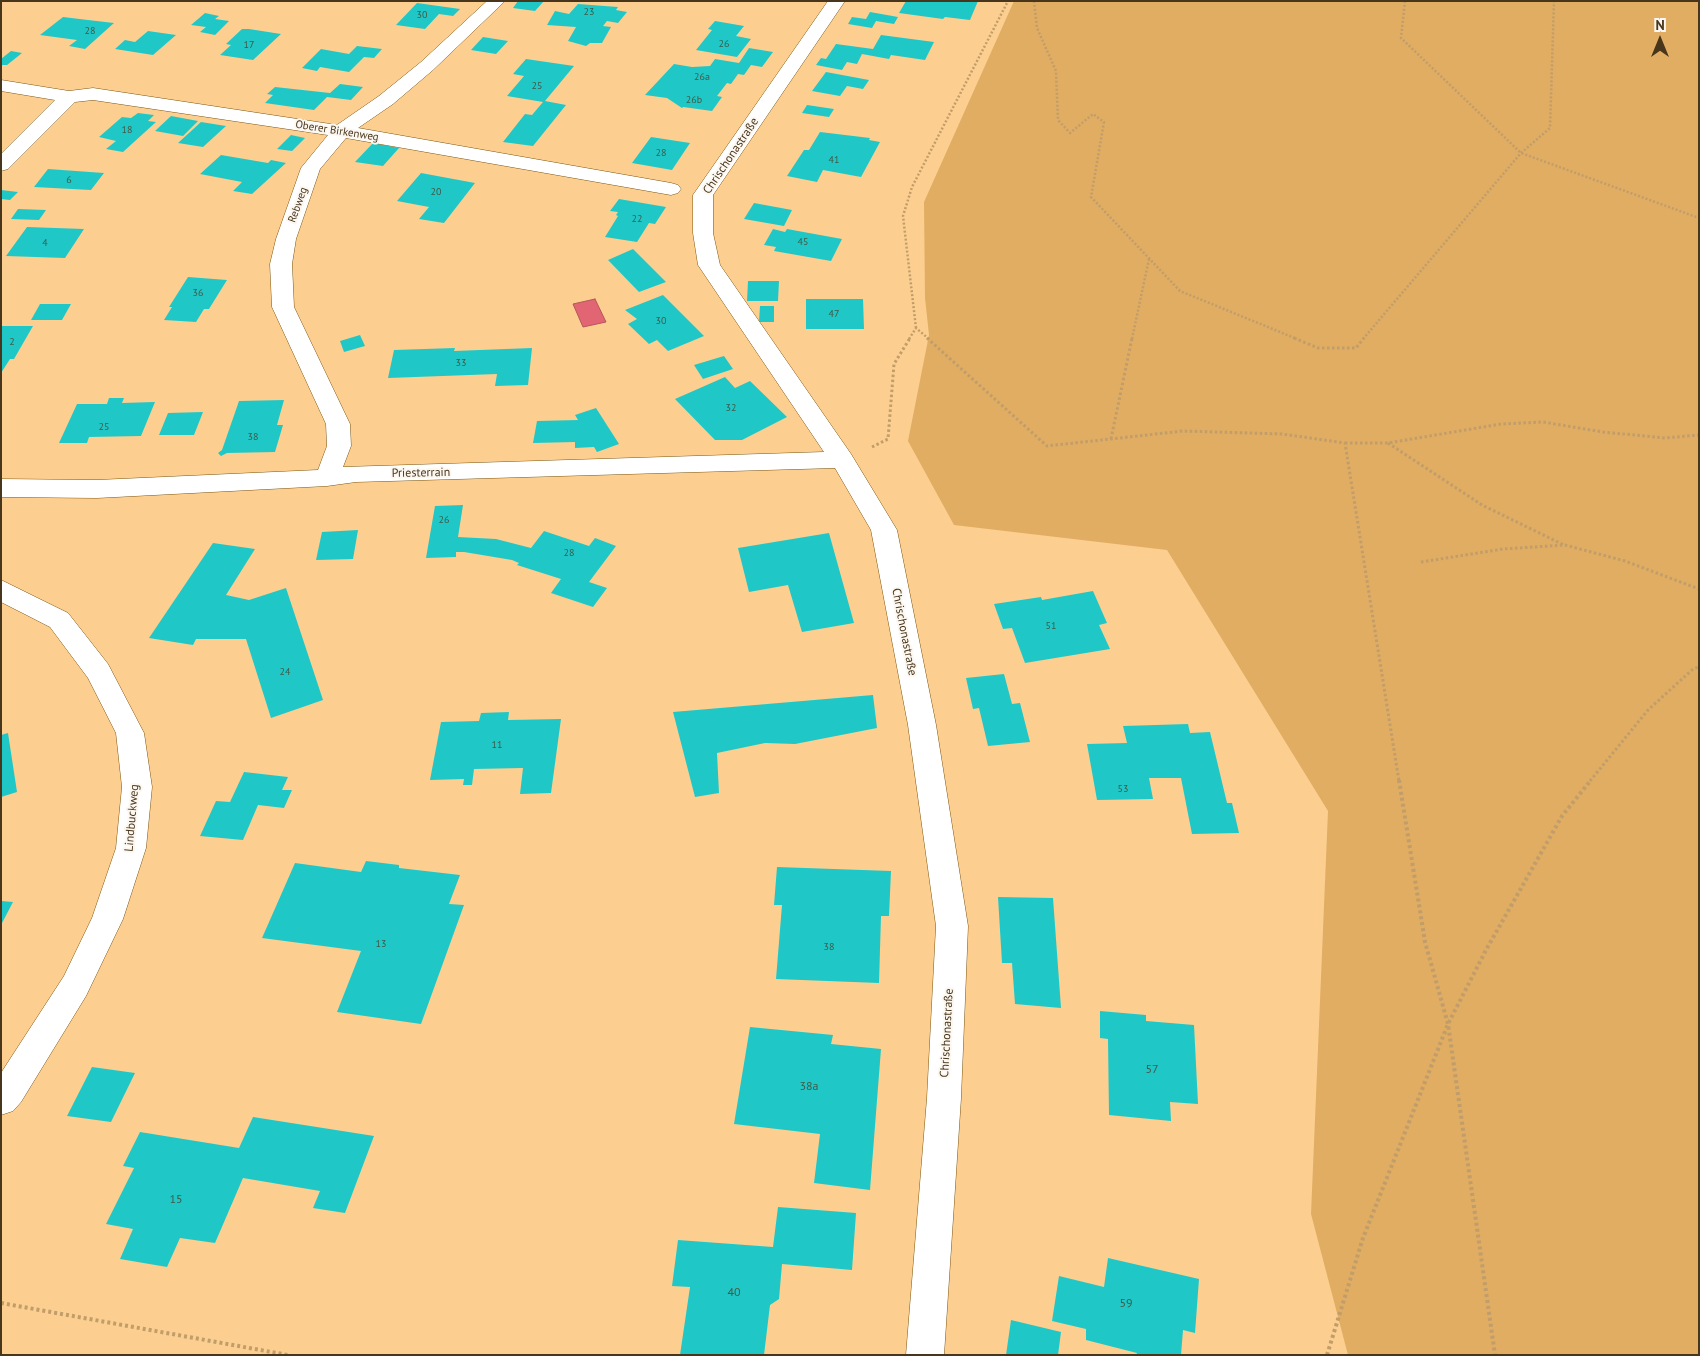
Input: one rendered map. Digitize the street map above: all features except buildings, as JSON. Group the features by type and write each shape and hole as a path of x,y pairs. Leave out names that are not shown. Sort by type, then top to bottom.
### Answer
{"street":[{"name":"Rebweg","path":"327,478 339,446 338,424 322,386 295,336 283,307 281,264 286,239 311,168 341,131 386,100 428,66 497,1"},
{"name":"Chrischonastraße","path":"837,1 688,192 703,233 709,265 842,460 884,530 922,725 952,926 944,1098 925,1355"},
{"name":"Oberer Birkenweg","path":"1,85 69,97 93,94 341,131 688,192"},
{"path":"1,165 69,97"},
{"name":"Priesterrain","path":"1,488 96,489 327,478 356,474 842,460"},
{"name":"Lindbuckweg","path":"1,590 58,620 98,671 130,733 137,787 131,848 107,919 75,986 9,1091 1,1099"}],"path":[{"path":"842,460 888,440 894,364 916,328 903,216 912,187 971,69 1008,1"},
{"path":"1034,1 1037,28 1056,71 1058,120 1070,133 1093,114 1104,122 1092,197 1180,291 1318,348 1356,348 1521,153 1550,128 1554,1"},
{"path":"1405,1 1401,38 1521,153 1699,218"},
{"path":"1111,439 1149,258"},
{"path":"916,328 1047,446 1183,431 1282,434 1345,443 1388,443 1501,424 1543,422 1603,432 1665,438 1699,434"},
{"path":"1345,443 1425,942 1448,1024 1495,1355"},
{"path":"1388,443 1482,505 1565,545 1625,561 1699,589"},
{"path":"1421,562 1503,549 1565,545"},
{"path":"1327,1355 1363,1238 1448,1024 1486,950 1562,816 1648,710 1693,669 1699,667"},
{"path":"1,1303 288,1355"}],"shaded area":[{"path":"1014,1 1699,1 1699,1355 1348,1355 1311,1214 1328,811 1167,550 954,525 908,441 929,335 925,298 924,202"},
{"path":"595,299 606,322 583,327 573,304"}]}
